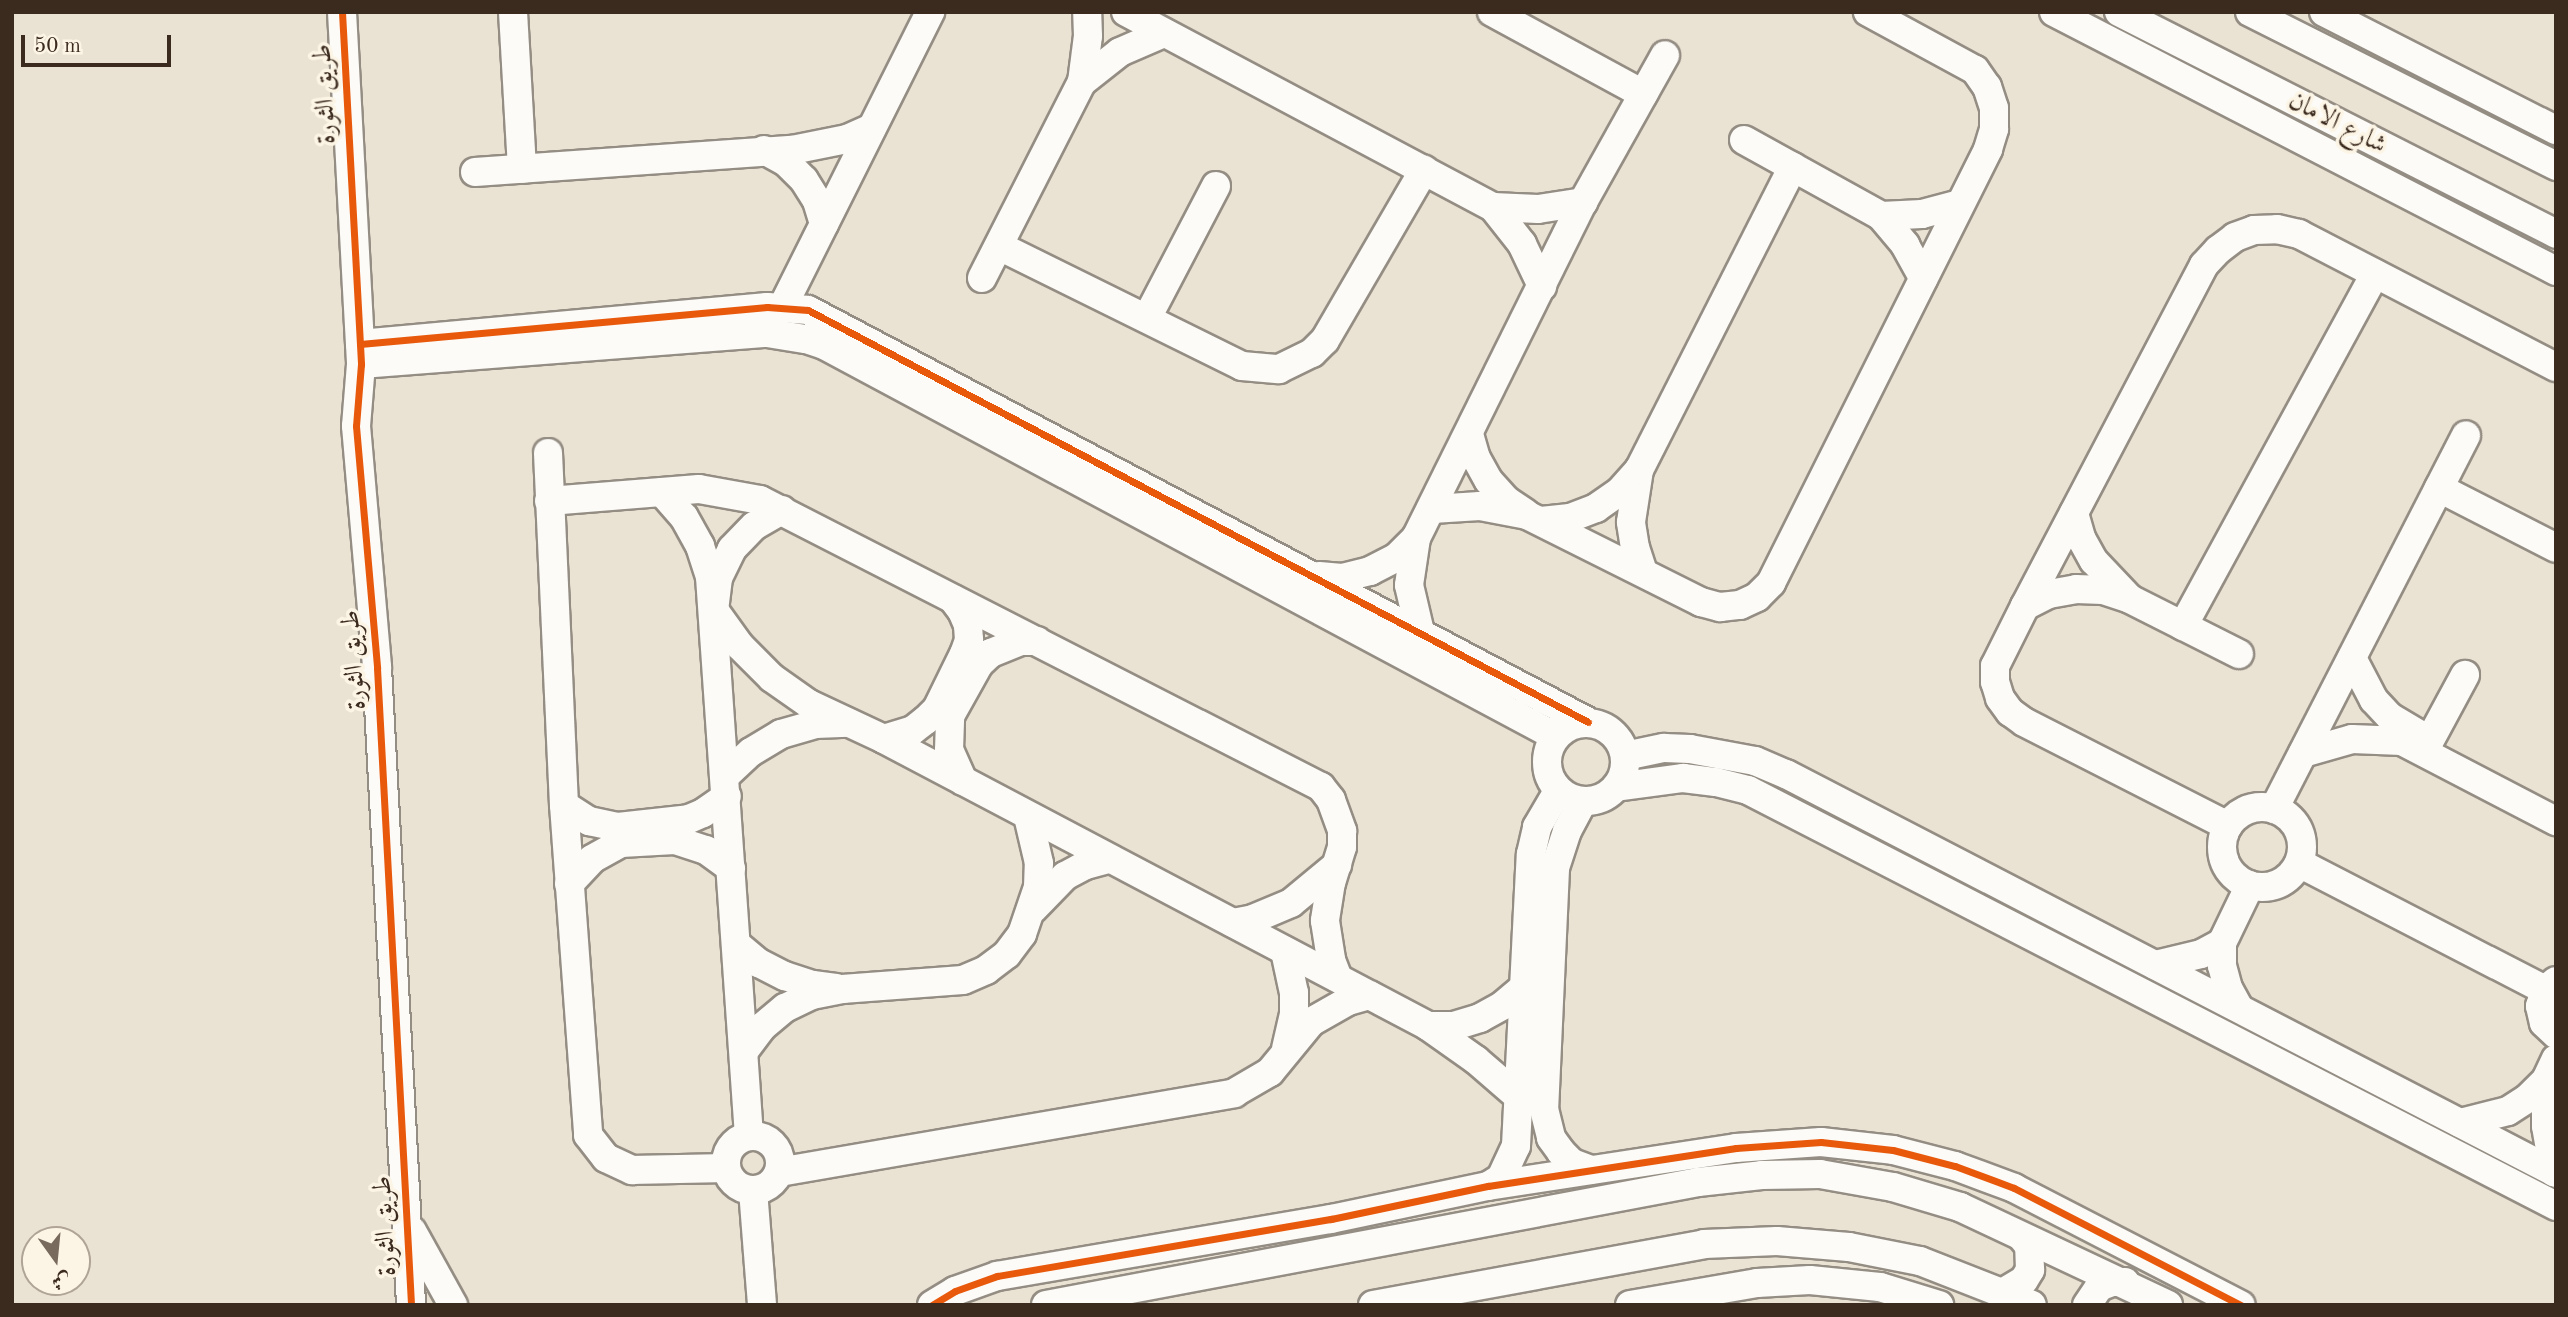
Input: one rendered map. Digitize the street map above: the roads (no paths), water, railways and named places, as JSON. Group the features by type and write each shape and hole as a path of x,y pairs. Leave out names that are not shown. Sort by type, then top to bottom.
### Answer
{"street":[{"name":"طريق الثورة","path":"342,12 360,354 356,426 377,668 411,1305"},
{"path":"513,12 522,169"},
{"path":"783,306 930,12"},
{"path":"982,278 1082,82 1087,60 1087,12"},
{"path":"1126,12 1493,206 1538,209 1583,202"},
{"path":"1469,434 1476,458 1489,481 1506,500 1534,518 1701,603 1720,607 1740,606 1757,597 1771,583 1988,149 1994,129 1994,107 1987,87 1975,70 1868,12"},
{"path":"2054,12 2556,271"},
{"name":"شارع الامان","path":"2119,12 2556,234"},
{"path":"2250,12 2556,166"},
{"path":"2324,12 2556,130"},
{"path":"1494,13 1643,94"},
{"path":"1082,82 1120,52 1164,33"},
{"path":"2176,75 2189,49"},
{"path":"2384,80 2398,50"},
{"path":"1314,576 1342,578 1370,571 1396,558 1416,538 1583,202 1665,55"},
{"path":"475,172 820,146 872,128"},
{"path":"1744,140 1881,216 1906,244 1923,278"},
{"path":"764,150 786,162 804,180 817,201 824,224"},
{"path":"1432,509 1480,506 1534,518 1570,518 1596,508 1620,492 1639,470 1793,167"},
{"path":"999,246 1242,366 1279,369 1296,363 1325,340 1424,170"},
{"path":"1147,318 1216,186"},
{"path":"1881,216 1922,214 1960,204"},
{"path":"1493,206 1522,244 1542,286"},
{"path":"2228,826 2045,734 2010,712 2000,698 1995,682 1995,666 2025,606 2204,265 2235,237 2254,230 2277,229 2299,234 2556,367"},
{"path":"2183,626 2375,274"},
{"path":"360,354 783,306 808,310 1613,733 1625,756 1622,778 1616,787 1607,795 1571,796 1537,827 1531,854 1516,1146 1502,1178 1488,1186"},
{"path":"360,354 767,333 806,339 824,345 1555,736"},
{"path":"2274,809 2466,436"},
{"path":"548,453 564,806 588,1135 606,1158 632,1170 726,1168"},
{"path":"1639,470 1631,522 1635,548 1643,572"},
{"path":"2439,488 2556,548"},
{"path":"550,501 699,489 736,494 782,510 1321,787 1331,800 1340,823 1342,847 1331,882 1325,921 1331,960 1338,978"},
{"path":"662,492 684,517 700,546 710,577 749,1136"},
{"path":"782,510 754,526 732,549 718,578 714,610 740,646 772,678 809,704 884,739 1428,1026 1476,1060 1520,1098"},
{"path":"2074,513 2094,561 2110,582 2130,598"},
{"path":"1416,538 1409,586 1420,632"},
{"path":"2025,606 2049,594 2076,589 2104,590 2130,598 2239,654"},
{"path":"884,739 913,730 926,720 937,709 959,665 969,640 968,625 953,599"},
{"path":"963,781 949,750 950,716 979,664 991,653 1021,641 1037,641"},
{"path":"2352,658 2360,680 2390,717 2430,740 2556,801"},
{"path":"2430,740 2465,675"},
{"path":"564,806 589,821 618,827 689,819 703,813 751,752 781,734 815,724 851,722"},
{"path":"1571,796 1549,778 1546,764 1548,749 1555,736 1564,728 1588,722"},
{"path":"2303,753 2351,739 2402,741 2556,821"},
{"path":"1625,756 1664,748 1723,753 1755,761 1786,774 2555,1172"},
{"path":"1616,787 1683,778 1748,790 2556,1206"},
{"path":"1571,796 1567,831 1555,869 1544,1109 1550,1138 1572,1163 1591,1170"},
{"path":"2274,809 2290,819 2300,835 2298,863 2278,883 2250,885 2228,867 2223,839 2228,826 2248,810 2274,809"},
{"path":"744,1051 762,1027 785,1008 812,995 842,989 938,982 975,975 1007,954 1022,934 1038,887 1039,863 1028,816"},
{"path":"569,884 592,859 621,843 675,840 706,850 732,868"},
{"path":"1031,911 1046,892 1065,876 1086,865 1109,859"},
{"path":"1233,923 1253,919 1291,903 1309,892 1339,863"},
{"path":"2298,863 2551,985 2540,1006 2541,1015 2556,1034"},
{"path":"2239,1008 2228,988 2222,966 2222,943 2250,885"},
{"path":"2155,965 2201,954 2222,943"},
{"path":"736,944 759,963 785,976 813,985 842,989"},
{"path":"1284,1055 1294,1014 1294,993 1285,951"},
{"path":"1428,1026 1454,1026 1480,1018 1503,1005 1523,988"},
{"path":"779,1172 1234,1093 1270,1072 1311,1022 1348,1001 1369,995"},
{"path":"2460,1123 2508,1111 2528,1098 2551,1070"},
{"path":"2551,1070 2546,1126 2555,1172"},
{"path":"749,1136 765,1138 777,1149 780,1164 779,1172 769,1185 753,1190 736,1184 726,1168 728,1151 733,1144 749,1136"},
{"path":"932,1305 955,1290 997,1276 1331,1219 1488,1186 1782,1142 1821,1142 1893,1150 1955,1166 2014,1188 2241,1305"},
{"path":"1692,1155 1698,1182"},
{"path":"1046,1305 1698,1182 1820,1174 1894,1187 1960,1207 2125,1282 2168,1305"},
{"path":"753,1190 762,1305"},
{"path":"407,1219 453,1305"},
{"path":"1331,1219 1338,1250"},
{"path":"2004,1292 2015,1288 2030,1270 2029,1246 2022,1237"},
{"path":"1373,1305 1704,1244 1777,1241 1849,1247 1920,1261 2032,1305"},
{"path":"1630,1305 1758,1283 1811,1280 1880,1287 1939,1305"},
{"path":"2087,1305 2099,1287 2112,1282 2125,1282"}]}
